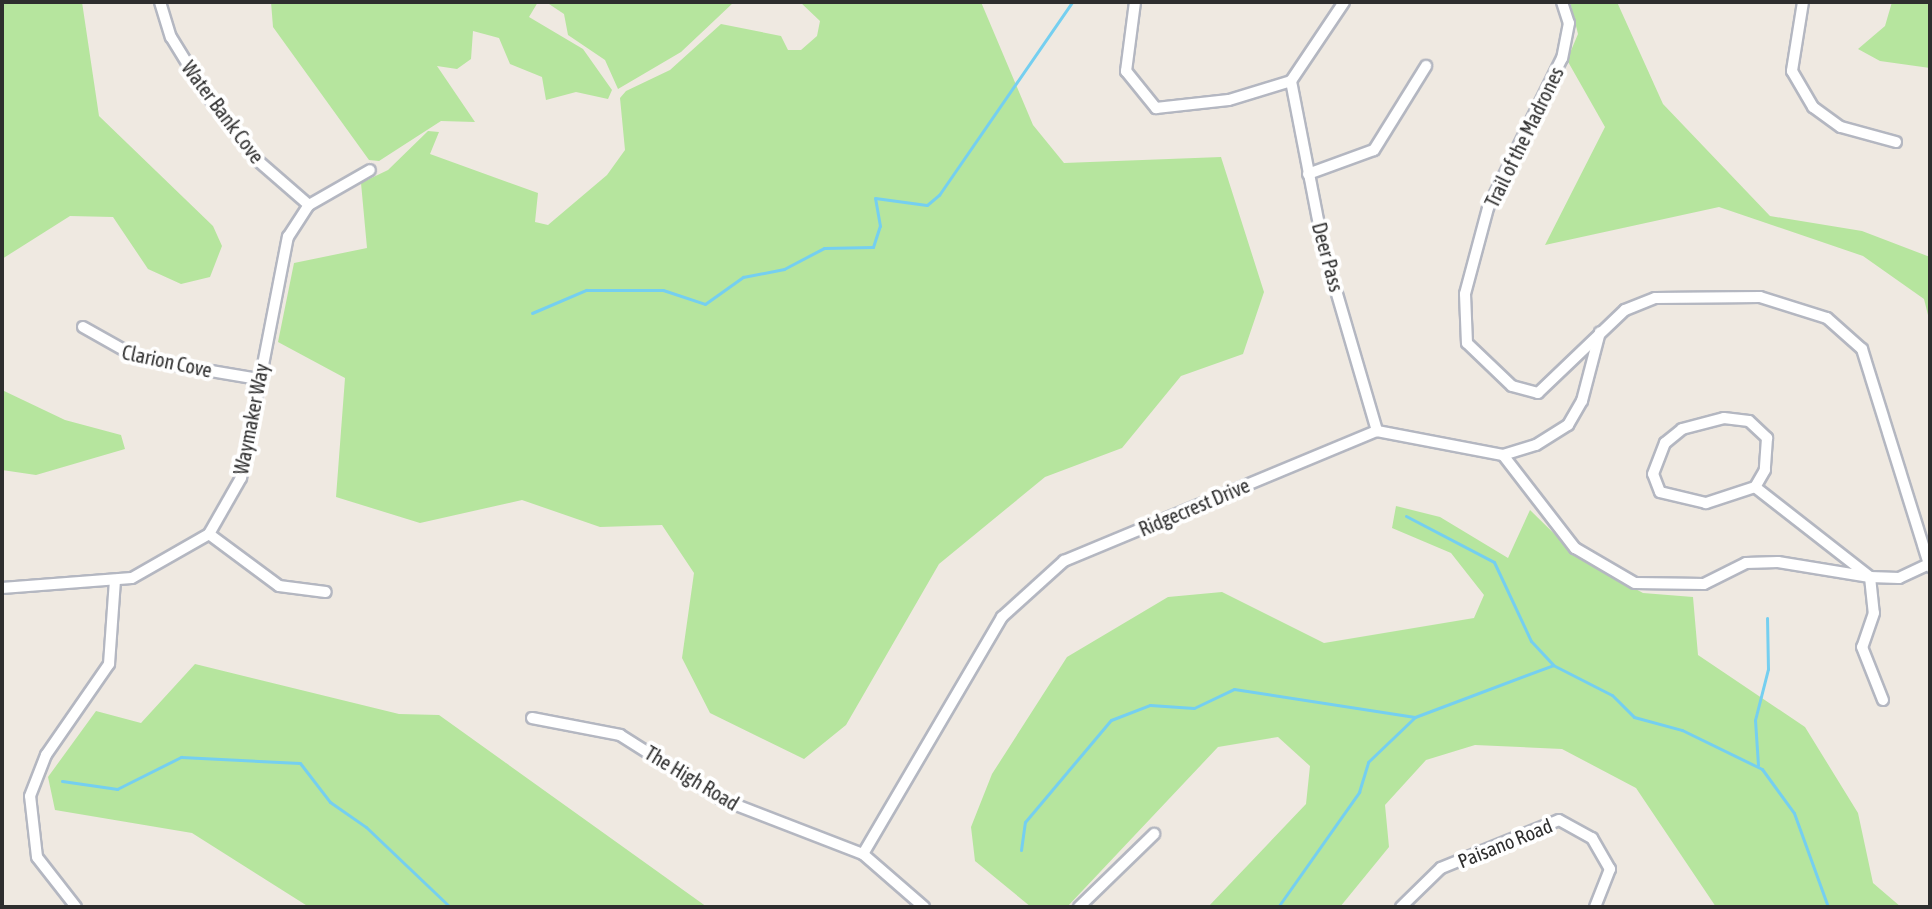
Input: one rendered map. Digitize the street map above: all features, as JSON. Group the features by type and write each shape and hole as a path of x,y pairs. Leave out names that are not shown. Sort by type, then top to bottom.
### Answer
{"street":[{"name":"Water Bank Cove","path":"160,2 180,55 214,105 256,159 309,205"},
{"path":"1135,2 1126,71 1156,108 1229,100 1291,81 1344,2"},
{"name":"Trail of the Madrones","path":"1562,2 1569,23 1562,58 1488,208 1462,327 1494,372 1538,393 1600,332 1655,298 1731,295 1802,308 1850,333 1862,349 1928,566"},
{"path":"1803,2 1792,71 1813,107 1841,127 1896,142"},
{"path":"1308,174 1374,150 1426,66"},
{"name":"Deer Pass","path":"1291,81 1308,174 1377,431"},
{"name":"Waymaker Way","path":"2,588 115,581 160,568 209,534 241,478 288,237 309,205 370,170"},
{"name":"Clarion Cove","path":"83,327 140,359 258,379"},
{"path":"1377,431 1503,455 1568,425 1593,379 1600,332"},
{"path":"1724,418 1749,421 1770,451 1755,487 1706,503 1679,501 1660,492 1653,474 1665,443 1682,429 1724,418"},
{"name":"Ridgecrest Drive","path":"863,854 1002,617 1064,561 1377,431"},
{"path":"1503,455 1567,540 1635,583 1704,584 1746,563 1778,562 1870,577 1908,576 1928,566"},
{"path":"1755,487 1870,577 1874,613 1862,647 1883,700"},
{"path":"209,534 279,586 326,592"},
{"path":"76,907 37,857 30,796 46,755 109,664 115,581"},
{"name":"The High Road","path":"532,718 620,735 723,800 863,854 924,907"},
{"name":"Paisano Road","path":"1401,907 1441,868 1559,820 1592,838 1610,869 1595,907"},
{"path":"1079,907 1154,834"}],"green space":[{"path":"2,2 82,2 99,116 213,226 222,246 210,277 181,284 148,269 113,217 70,216 2,259"},
{"path":"271,2 538,2 529,17 583,49 612,90 608,99 576,92 546,100 542,77 510,64 499,38 473,31 471,59 457,69 437,66 475,122 441,121 379,161 369,160 273,27"},
{"path":"546,2 734,2 681,52 618,89 605,60 568,35 564,14"},
{"path":"800,2 981,2 1033,125 1064,163 1221,157 1264,292 1243,354 1181,376 1122,448 1045,477 939,564 846,725 804,759 710,713 682,658 694,573 662,525 600,527 522,500 420,523 336,497 345,378 278,342 294,263 367,248 361,183 388,170 428,131 439,132 430,154 538,193 535,222 548,225 607,175 625,150 620,98 626,91 670,70 721,24 781,36 788,50 801,50 817,36 820,21"},
{"path":"1570,2 1617,2 1663,104 1770,216 1862,231 1930,257 1930,323 1924,299 1863,256 1719,207 1545,245 1605,127 1567,60 1578,34"},
{"path":"1892,2 1930,2 1930,68 1880,61 1858,49 1885,26"},
{"path":"2,390 65,420 121,435 125,449 36,475 2,470"},
{"path":"1396,506 1440,517 1508,558 1530,510 1580,559 1643,593 1693,597 1698,655 1805,727 1858,813 1873,883 1901,907 1716,907 1636,788 1562,749 1475,745 1426,760 1385,805 1389,847 1340,907 1208,907 1306,804 1310,766 1278,737 1218,747 1067,907 1031,907 975,861 971,827 992,774 1067,657 1168,597 1222,592 1324,643 1474,618 1484,595 1451,553 1392,528"},
{"path":"195,664 399,714 439,715 707,907 309,907 192,833 55,810 48,777 96,711 141,723"}],"waterway":[{"path":"532,313 586,290 663,290 705,304 743,277 784,269 824,248 873,247 880,226 875,198 927,205 939,195 1072,2"},
{"path":"1406,516 1494,562 1531,641 1553,665 1612,695 1634,717 1682,730 1762,769 1794,813 1828,907"},
{"path":"1758,765 1755,720 1768,669 1767,618"},
{"path":"1021,850 1025,822 1111,720 1150,705 1194,708 1234,689 1415,717 1553,665"},
{"path":"1278,907 1359,792 1368,762 1414,718"},
{"path":"62,781 117,789 181,757 300,763 330,802 366,827 450,907"}]}
